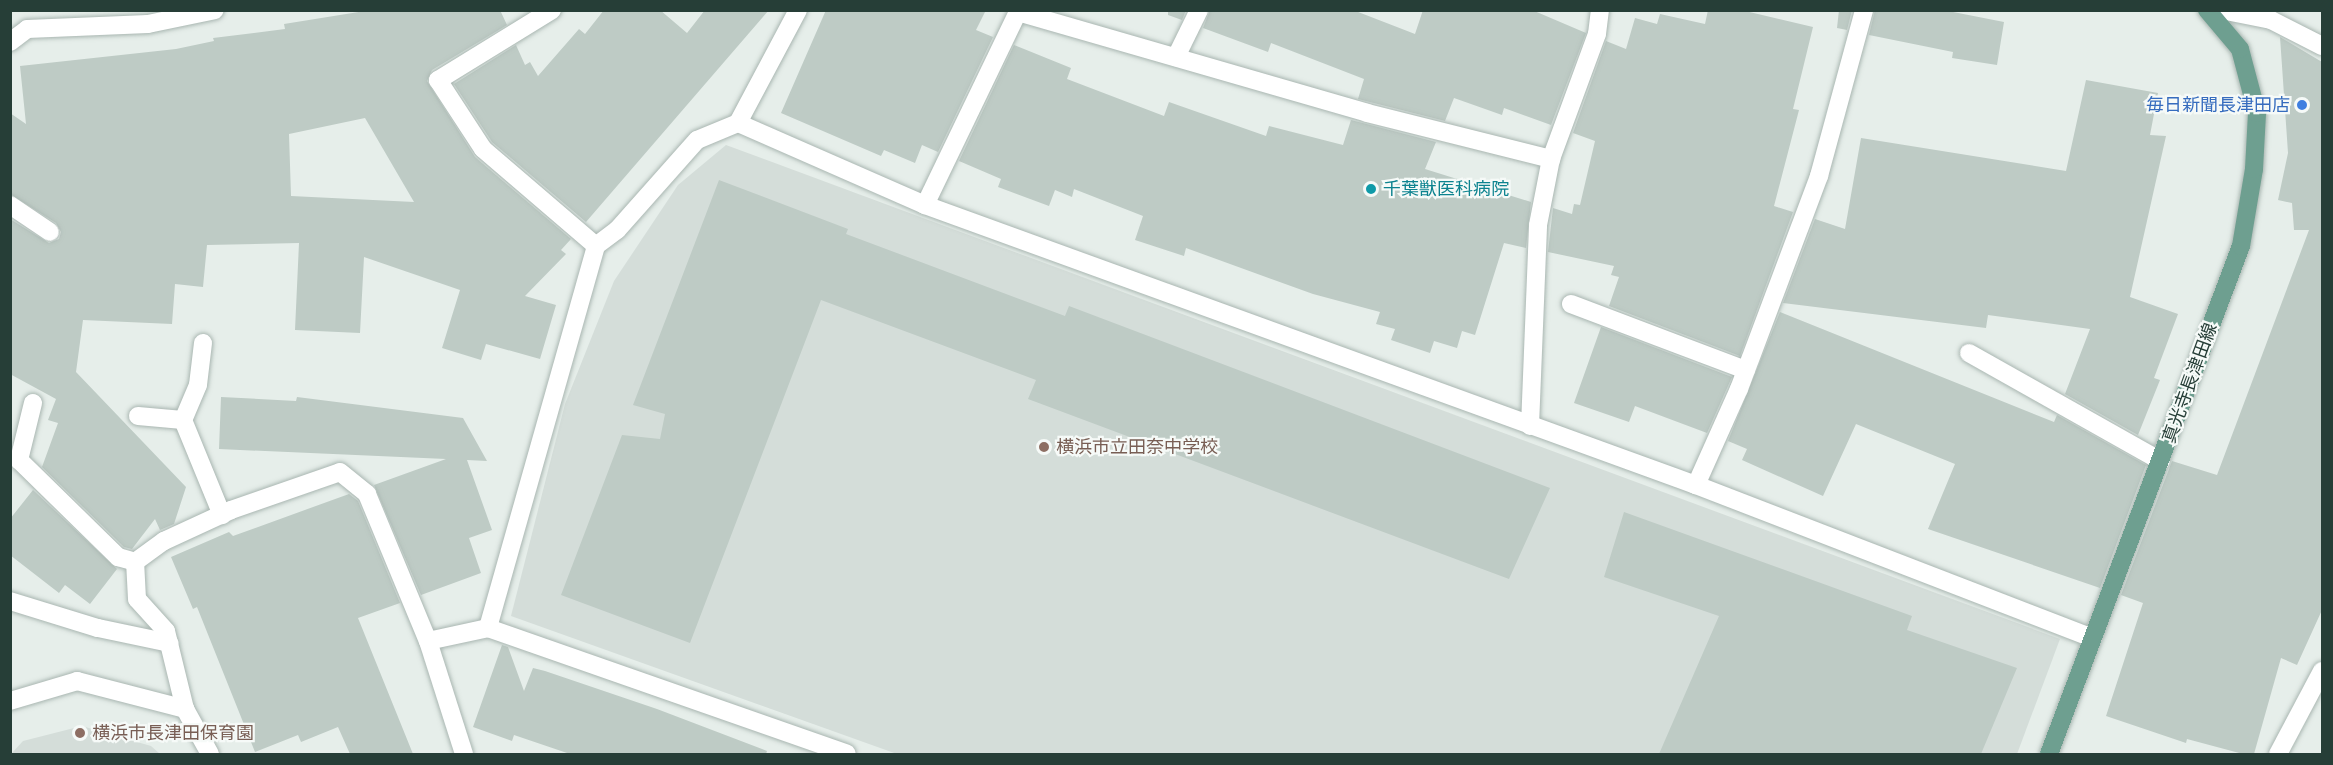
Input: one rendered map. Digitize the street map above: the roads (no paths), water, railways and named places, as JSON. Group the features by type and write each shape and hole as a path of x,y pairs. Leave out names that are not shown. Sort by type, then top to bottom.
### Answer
{"main road":[{"name":"真光寺長津田線","path":"2049,754 2241,246 2254,169 2257,113 2240,49 2207,10"}],"street":[{"path":"10,42 27,29 148,24 215,10"},
{"path":"552,10 438,80 483,149 596,246"},
{"path":"488,628 596,246 617,230 697,140 738,123 798,10"},
{"path":"1176,57 1199,10"},
{"path":"1530,426 1538,225 1551,159 1596,34 1600,10"},
{"path":"1696,485 1746,370 1819,176 1864,10"},
{"path":"2221,10 2271,20 2322,46"},
{"path":"926,205 1018,12 1127,47 1176,57 1367,113 1551,159"},
{"path":"738,123 926,205 1696,485 2092,638"},
{"path":"10,205 50,232"},
{"path":"1571,304 1746,370"},
{"path":"203,342 198,385 183,420 222,515"},
{"path":"1969,353 2162,460"},
{"path":"33,403 19,460 118,557 135,562"},
{"path":"138,416 183,420"},
{"path":"135,562 164,541 222,515 340,472 367,494 428,641 464,754"},
{"path":"135,562 137,599 166,631 185,709 210,754"},
{"path":"10,601 98,628 169,643"},
{"path":"428,641 488,628 847,754"},
{"path":"2278,754 2322,670"},
{"path":"10,701 77,681 185,709"}],"place":[{"name":"毎日新聞長津田店","path":"2302,105"},
{"name":"千葉獣医科病院","path":"1371,189"},
{"name":"横浜市立田奈中学校","path":"1044,447"},
{"name":"横浜市長津田保育園","path":"80,733"}]}
